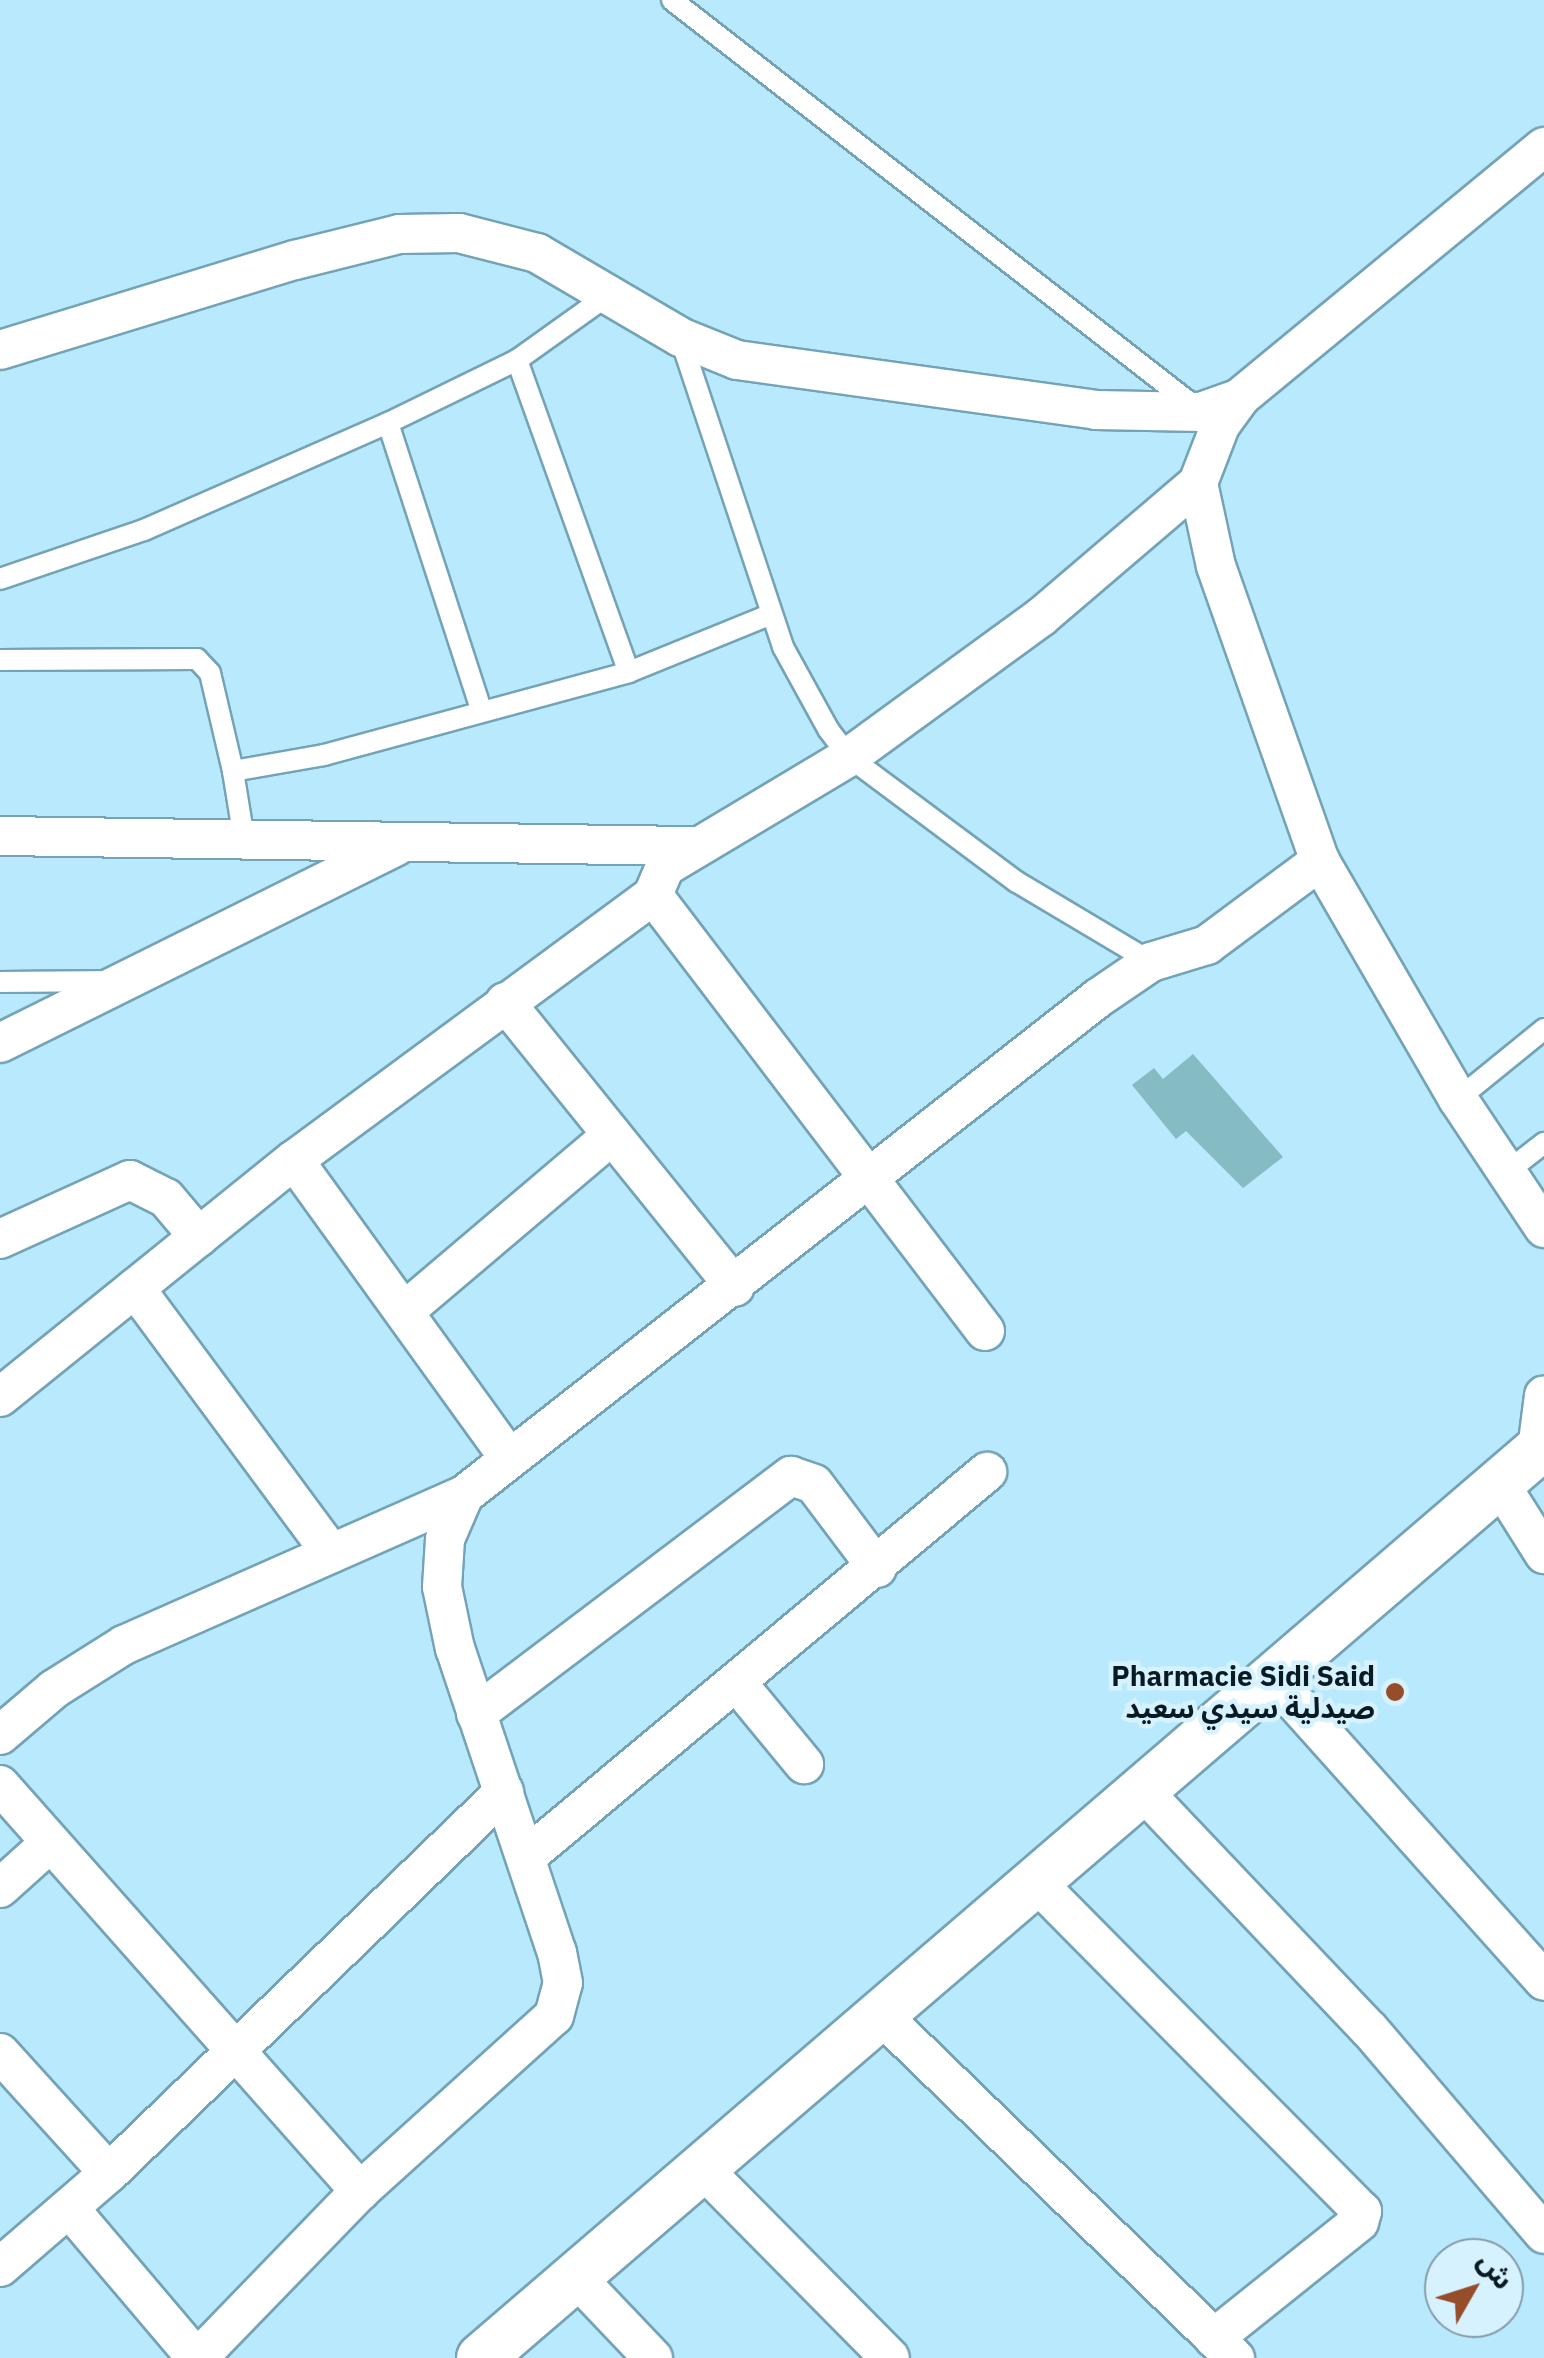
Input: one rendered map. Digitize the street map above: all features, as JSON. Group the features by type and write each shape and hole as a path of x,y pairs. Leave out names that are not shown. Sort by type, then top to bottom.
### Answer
{"street":[{"path":"0,1398 294,1160 653,895 665,867 694,846 849,757 1041,617 1198,483 1220,426 1240,398 1544,147"},
{"path":"0,350 399,234 459,233 537,253 612,293 680,337 737,360 1096,410 1202,412 1240,398"},
{"path":"1198,483 1216,566 1320,862 1458,1099 1544,1228"},
{"path":"0,836 244,838 398,845 694,846"},
{"path":"0,1043 137,980 398,845"},
{"path":"0,1735 54,1689 124,1645 464,1494 1151,962 1207,945 1320,862"},
{"path":"653,895 985,1331"},
{"path":"505,1002 735,1286"},
{"path":"406,1308 612,1135"},
{"path":"294,1160 406,1308 510,1458"},
{"path":"0,1238 130,1180 166,1198 199,1236"},
{"path":"135,1288 331,1554"},
{"path":"482,2358 573,2274 704,2170 1035,1880 1276,1680 1541,1447 1544,1394"},
{"path":"526,1857 878,1568 987,1472"},
{"path":"476,1714 583,1637 762,1492 791,1476 814,1484 878,1568"},
{"path":"1500,1484 1544,1554"},
{"path":"69,2208 197,2358 360,2191 554,2016 564,1984 526,1857 476,1714 442,1588 446,1539 464,1494"},
{"path":"1276,1680 1544,1981"},
{"path":"738,1684 804,1764"},
{"path":"0,1785 360,2191"},
{"path":"1142,1789 1370,2030 1544,2234"},
{"path":"0,2267 109,2173 233,2048 504,1792"},
{"path":"0,1888 50,1843"},
{"path":"881,2015 1225,2348 1359,2222 1362,2211 1035,1880"},
{"path":"0,2052 109,2173"},
{"path":"704,2170 890,2358"},
{"path":"573,2274 653,2358"}],"lane":[{"path":"672,0 1202,412"},
{"path":"0,580 211,502 388,423 517,360 612,293"},
{"path":"680,337 772,614 807,700 849,757 1017,882 1151,962"},
{"path":"517,360 629,672"},
{"path":"388,423 481,709"},
{"path":"233,771 324,754 629,672 772,614"},
{"path":"0,660 196,659 210,674 244,838"},
{"path":"0,982 137,980"},
{"path":"1458,1099 1544,1029"},
{"path":"1508,1171 1544,1143"}],"building":[{"path":"1193,1054 1283,1157 1243,1188 1186,1131 1176,1139 1132,1085 1154,1068 1163,1079"}],"place":[{"name":"Pharmacie Sidi Said صيدلية سيدي سعيد","path":"1395,1692"}]}
